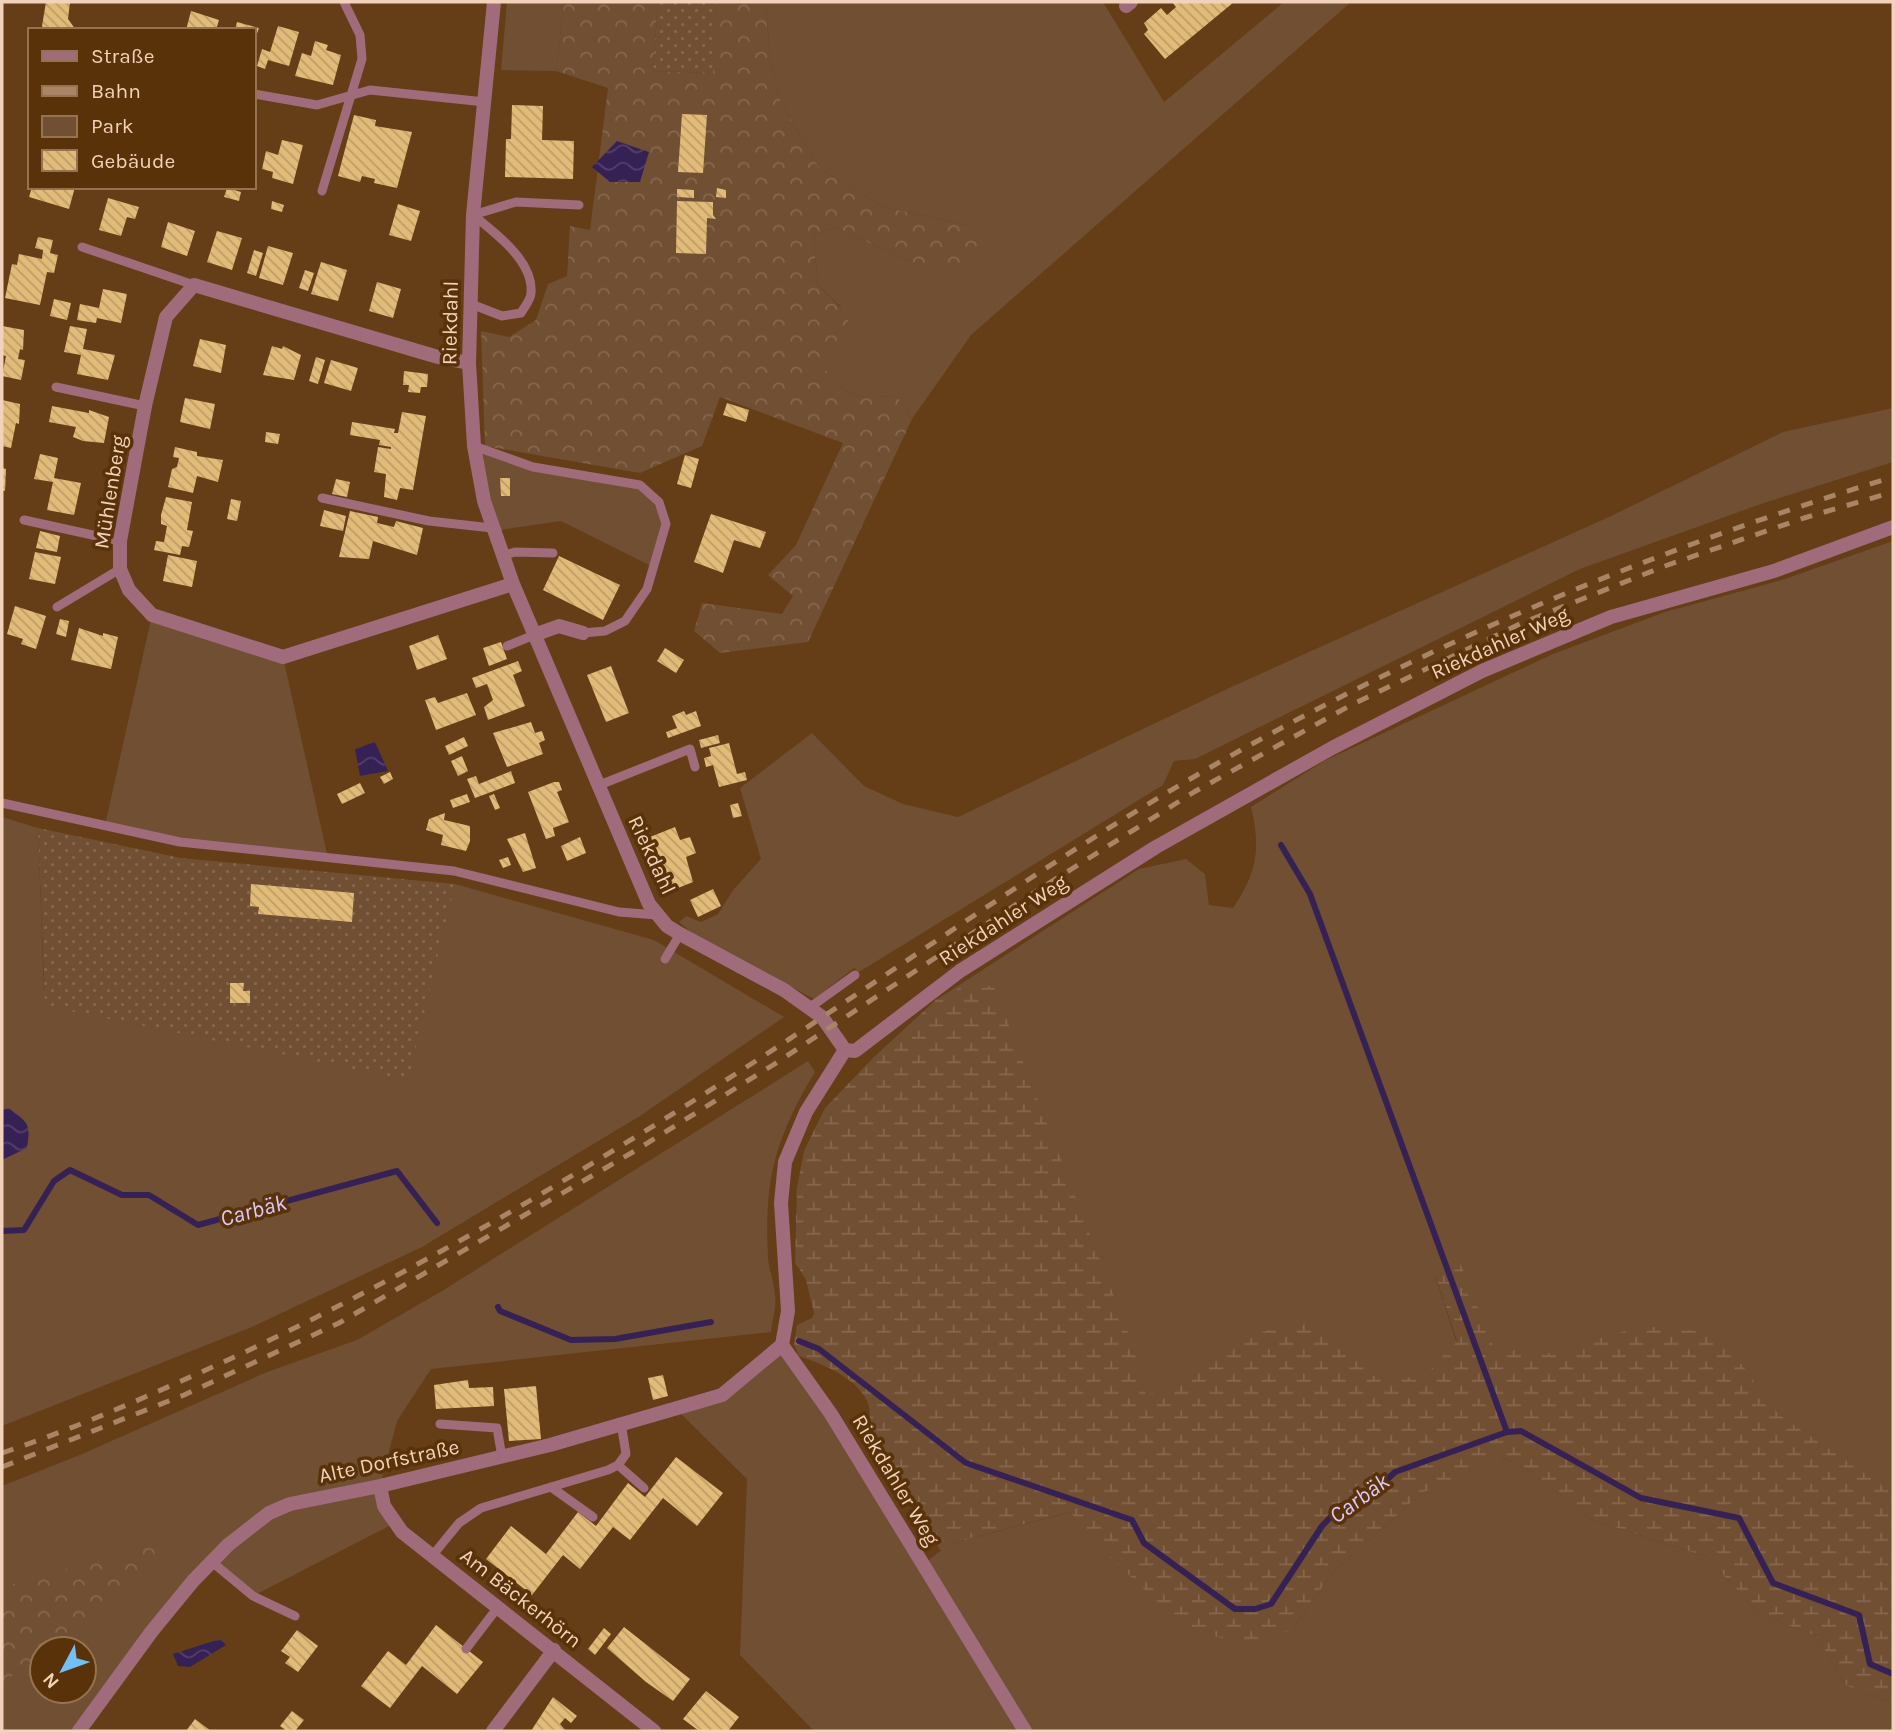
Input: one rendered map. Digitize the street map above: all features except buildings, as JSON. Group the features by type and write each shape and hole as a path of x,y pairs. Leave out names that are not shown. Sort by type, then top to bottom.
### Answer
{"street":[{"name":"Riekdahl","path":"494,2 473,215 469,363 474,446 492,528 643,895 657,915 680,934 783,990 822,1017 845,1050"},
{"path":"194,285 438,357 469,363"},
{"name":"Mühlenberg","path":"194,285 166,317 145,406 120,541 120,569 130,590 152,615 283,657 513,584"},
{"name":"Riekdahler Weg","path":"845,1050 855,1051 960,971 1156,847 1332,748 1482,671 1611,617 1774,571 1893,527"},
{"path":"534,635 559,626 583,633"},
{"path":"782,1345 788,1311 781,1238 785,1162 806,1112 845,1050"},
{"name":"Riekdahler Weg","path":"782,1345 831,1414 1026,1731"},
{"name":"Alte Dorfstraße","path":"79,1731 152,1631 212,1562 248,1528 290,1504 502,1457 722,1395 782,1345"},
{"name":"Am Bäckerhörn","path":"380,1486 384,1506 394,1524 554,1650 645,1729"},
{"path":"493,1731 554,1650"}],"lane":[{"path":"322,191 362,59 360,35 344,2"},
{"path":"256,94 317,105 370,90 485,102"},
{"path":"473,215 516,202 579,205"},
{"path":"471,304 502,316 521,313 532,295 529,275 503,240 473,215"},
{"path":"82,247 194,285"},
{"path":"55,387 145,406"},
{"path":"474,446 533,467 640,485 659,502 666,524 647,589 625,621 605,631 583,633"},
{"path":"322,498 429,521 492,528"},
{"path":"24,520 120,541"},
{"path":"502,556 515,552 553,553"},
{"path":"57,607 120,569"},
{"path":"507,646 534,635"},
{"path":"597,786 690,749 695,767"},
{"path":"2,803 180,842 454,871 619,912 657,915"},
{"path":"665,959 680,934"},
{"path":"809,1008 855,975"},
{"path":"432,1556 459,1523 481,1508 608,1471 618,1465 626,1454 621,1423"},
{"path":"440,1424 497,1428 502,1457"},
{"path":"618,1465 644,1488"},
{"path":"551,1487 593,1517"},
{"path":"212,1562 254,1597 295,1616"},
{"path":"466,1648 498,1606"}],"green space":[{"path":"507,2 564,2 556,71 501,70"},
{"path":"564,2 658,2 653,71 712,73 717,2 766,2 770,63 781,102 819,168 883,207 967,225 977,244 971,264 916,264 835,227 813,235 818,285 841,308 853,329 852,349 829,354 823,366 846,391 873,397 897,396 912,419 808,642 720,653 694,631 702,603 782,614 793,596 768,575 796,545 843,443 720,397 702,446 640,473 485,446 481,331 509,337 536,320 548,284 567,276 570,226 590,230 608,88 556,71"},
{"path":"658,2 717,2 713,73 653,71"},
{"path":"766,2 1103,2 1164,102 1284,2 1351,2 971,335 912,419 897,396 873,397 846,391 823,366 841,307 818,285 813,235 835,227 916,264 967,225 883,207 819,168 781,102 770,63"},
{"path":"1893,408 1893,462 1761,504 1580,569 1195,759 1174,761 1163,785 859,972 854,968 814,999 693,934 679,922 686,916 701,922 718,914 734,889 761,859 740,788 812,733 864,786 903,804 958,817 1229,688 1611,516 1783,432"},
{"path":"474,446 533,467 640,485 659,502 666,524 653,567 561,521 493,531"},
{"path":"1893,541 1893,1497 1504,1372 1435,1275 1477,1406 1234,1492 848,1136 873,1058 936,1000 1139,869 1186,859 1205,874 1209,905 1233,908 1247,883 1255,860 1256,835 1251,807 1324,761 1553,654 1665,612 1782,580"},
{"path":"152,615 283,657 328,858 180,842 105,825"},
{"path":"2,817 38,828 44,991 407,1064 455,884 654,940 784,1017 640,1116 422,1247 252,1327 2,1426"},
{"path":"38,828 181,858 455,884 408,1080 45,1006"},
{"path":"972,982 994,987 1131,1340 1146,1395 1174,1388 1259,1333 1310,1318 1373,1376 1423,1378 1457,1341 1435,1274 1459,1260 1494,1348 1546,1354 1643,1326 1707,1332 1742,1365 1778,1414 1893,1493 1893,1704 1847,1686 1816,1636 1758,1613 1707,1557 1590,1519 1532,1472 1502,1457 1422,1493 1333,1572 1292,1630 1244,1644 1184,1628 1102,1549 1070,1512 950,1544 941,1551 883,1459 871,1430 869,1406 863,1394 838,1373 799,1356 794,1344 797,1325 812,1318 814,1313 806,1280 795,1262 797,1187 804,1151 825,1108 873,1058 936,1000"},
{"path":"808,1061 815,1072 781,1139 771,1182 767,1229 775,1308 771,1332 431,1369 397,1421 380,1486 393,1524 253,1596 211,1562 79,1731 2,1731 2,1486 82,1454 267,1372 357,1340 442,1291"},
{"path":"782,1345 923,1564 950,1544 1071,1512 1292,1630 1333,1572 1422,1493 1459,1471 1502,1457 1534,1473 1590,1519 1707,1557 1758,1613 1816,1636 1847,1686 1893,1704 1893,1731 814,1731 740,1655 747,1479 681,1414 730,1396"},
{"path":"191,1534 64,1635 28,1635 28,1663 2,1684 2,1587"}],"water":[{"path":"617,141 649,152 640,182 610,182 592,167"},
{"path":"375,742 388,771 360,776 355,749"},
{"path":"9,1108 27,1124 27,1148 2,1160 2,1110"},
{"path":"220,1639 226,1645 190,1667 178,1666 173,1654"}],"waterway":[{"path":"1281,845 1310,894 1507,1432"},
{"name":"Carbäk","path":"2,1231 24,1230 54,1181 70,1170 122,1195 149,1195 198,1225 397,1171 437,1223"},
{"name":"Carbäk","path":"498,1307 500,1311 571,1340 615,1339 711,1322"},
{"name":"Carbäk","path":"799,1341 819,1349 966,1463 1132,1520 1144,1543 1235,1609 1255,1609 1271,1604 1322,1526 1341,1506 1377,1489 1395,1472 1507,1432 1521,1431 1641,1498 1739,1518 1773,1583 1859,1615 1870,1664 1893,1674"}],"railway":[{"path":"2,1453 89,1421 230,1359 434,1255 567,1179 762,1057 1131,814 1270,734 1355,690 1530,608 1619,572 1801,506 1893,477"},
{"path":"2,1467 184,1395 339,1323 633,1152 773,1065 1035,892 1194,792 1353,704 1522,623 1665,566 1804,518 1893,492"}]}
